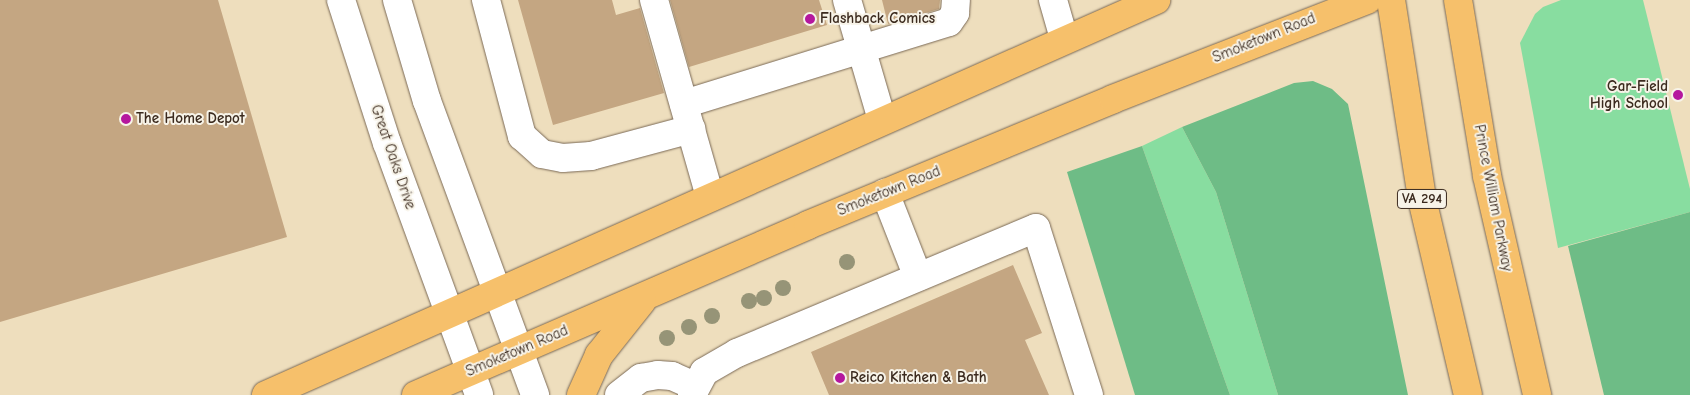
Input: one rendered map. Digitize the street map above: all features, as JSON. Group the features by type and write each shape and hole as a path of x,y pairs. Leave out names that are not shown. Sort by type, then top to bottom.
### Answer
{"main road":[{"path":"266,395 1064,38 1156,0"},
{"name":"Smoketown Road","path":"416,395 474,383 518,351 648,294 1122,95 1367,0"},
{"name":"VA 294","path":"1391,0 1422,199 1468,395"},
{"name":"Prince William Parkway","path":"1458,0 1487,176 1537,395"},
{"path":"581,395 600,355 648,294"}],"street":[{"name":"Great Oaks Drive","path":"340,0 387,143 474,383"},
{"path":"397,0 427,101 499,291 518,351 535,395"},
{"path":"486,0 522,136 542,154 563,158 591,156 862,50 949,22 955,13 956,0"},
{"path":"654,0 710,197"},
{"path":"847,0 882,120"},
{"path":"1052,0 1064,38"},
{"path":"885,193 918,277"},
{"path":"619,395 641,378 658,375 672,376 693,391 704,372 730,356 1036,228 1089,395"}],"green space":[{"path":"1561,0 1643,0 1690,189 1690,212 1558,248 1520,43 1535,14 1543,7"},
{"path":"1313,81 1332,89 1348,104 1408,395 1278,395 1216,192 1182,127 1294,83"},
{"path":"1182,127 1216,192 1278,395 1230,395 1142,146"},
{"path":"1142,146 1230,395 1135,395 1067,172"},
{"path":"1690,212 1690,395 1604,395 1568,246"}],"building":[{"name":"The Home Depot","path":"0,0 218,0 287,237 0,322"},
{"path":"518,0 612,0 616,15 640,8 664,93 553,125"},
{"path":"670,0 819,0 827,25 689,67"},
{"path":"882,0 940,0 939,9 888,24"},
{"path":"1013,265 1042,333 1025,340 1049,395 829,395 811,352"}],"place":[{"name":"Flashback Comics","path":"810,19"},
{"name":"Gar-Field High School","path":"1678,95"},
{"name":"The Home Depot","path":"126,119"},
{"name":"Reico Kitchen & Bath","path":"840,378"}]}
